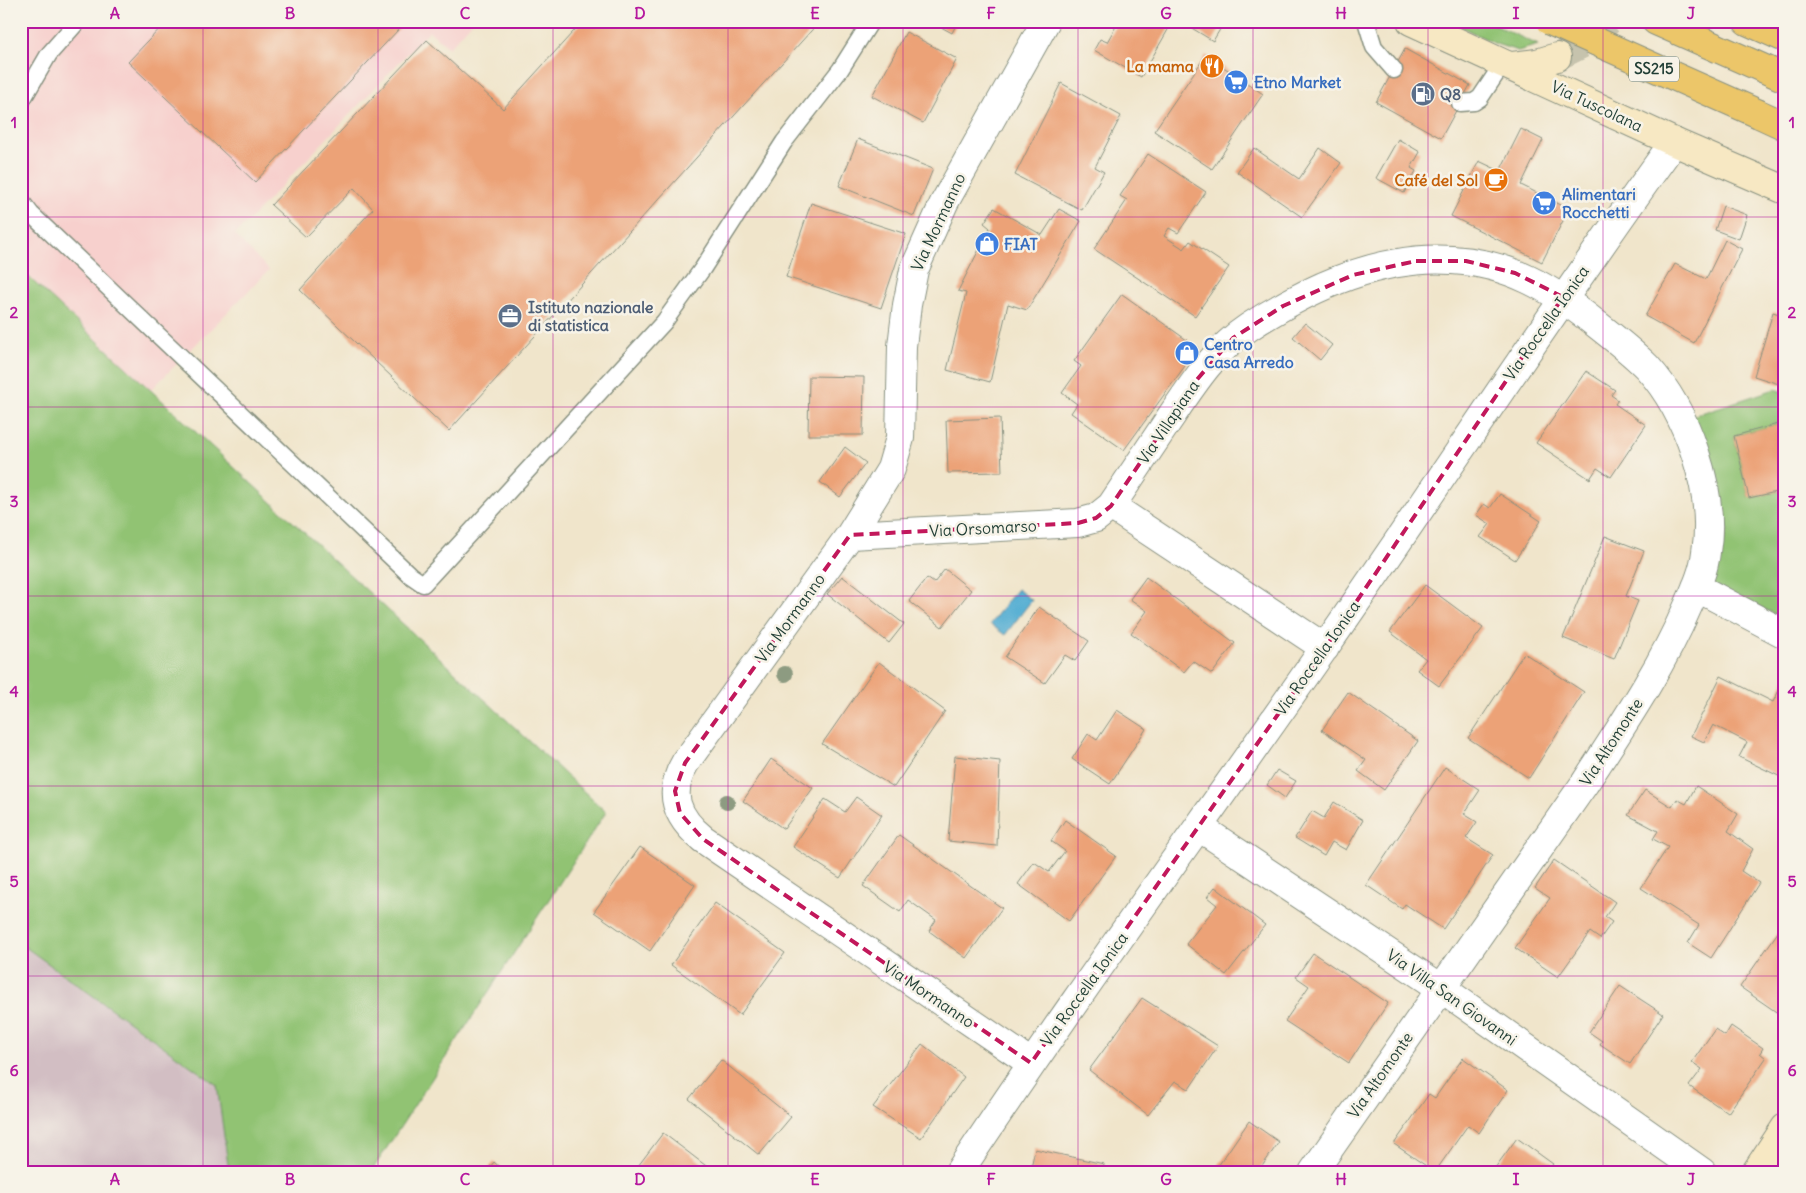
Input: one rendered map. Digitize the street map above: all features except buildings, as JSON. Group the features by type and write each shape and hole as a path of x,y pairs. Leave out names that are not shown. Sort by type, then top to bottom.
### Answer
{"main road":[{"name":"Via Tuscolana","path":"1411,21 1674,142 1785,190"},
{"name":"SS215","path":"1550,21 1785,126"},
{"name":"SS215","path":"1656,21 1785,78"},
{"path":"1747,21 1785,38"},
{"path":"1508,64 1537,63 1557,57"},
{"path":"1756,1172 1785,1128"}],"street":[{"name":"Via Mormanno","path":"1031,1063 703,839 686,823 680,813 675,791 677,780 685,763 850,535 885,480 899,443 902,418 900,377 904,325 910,288 920,255 962,169 1046,21"},
{"name":"Via Roccella Ionica","path":"959,1172 1031,1063 1325,648 1563,297 1674,142"},
{"name":"Via Villapiana","path":"1111,506 1194,383 1219,352 1249,327 1318,289 1373,269 1416,261 1450,259 1491,266 1515,273 1563,297"},
{"name":"Via Altomonte","path":"1313,1172 1580,791 1628,718 1678,631 1696,587 1707,550 1706,497 1687,434 1675,406 1646,367 1563,297"},
{"name":"Via Orsomarso","path":"850,535 1078,523 1096,518 1111,506"},
{"path":"1111,506 1325,648"},
{"path":"1696,587 1785,634"},
{"name":"Via Villa San Giovanni","path":"1199,828 1441,988 1702,1172"}],"lane":[{"path":"21,102 50,54 78,21"},
{"path":"21,201 32,214 410,576 423,584 664,322 703,268 784,142 840,70 871,21"},
{"path":"1366,21 1374,47 1394,70"},
{"path":"1460,103 1474,102 1480,98 1508,64"}],"highlighted area":[{"path":"1416,261 1466,261 1515,273 1563,297 1325,648 1031,1063 703,839 680,813 675,791 685,763 850,535 1078,523 1096,518 1111,506 1194,383 1233,338 1283,306 1353,275"}],"shaded area":[{"path":"21,21 473,21 449,48 429,31 235,235 269,270 151,390 21,270"},
{"path":"21,928 217,1085 229,1172 21,1172"}],"green space":[{"path":"1449,21 1486,21 1538,45 1518,51 1496,44"},
{"path":"21,270 606,812 371,1172 229,1172 217,1085 21,944"},
{"path":"1775,389 1785,393 1785,422 1734,436 1749,498 1785,490 1785,619 1710,584 1728,530 1718,492 1689,417"}],"water":[{"path":"1017,589 1032,600 1005,635 990,624"}],"tunnel":[{"path":"1557,57 1583,44 1609,21"}],"place":[{"name":"La mama","path":"1212,66"},
{"name":"Etno Market","path":"1236,82"},
{"name":"Q8","path":"1423,94"},
{"name":"Café del Sol","path":"1496,180"},
{"name":"Alimentari Rocchetti","path":"1544,203"},
{"name":"FIAT","path":"987,244"},
{"name":"Istituto nazionale di statistica","path":"510,316"},
{"name":"Centro Casa Arredo","path":"1187,353"}]}
